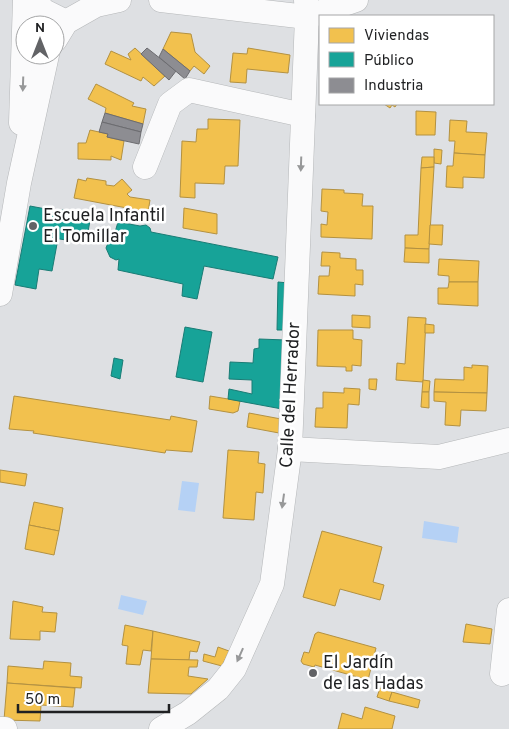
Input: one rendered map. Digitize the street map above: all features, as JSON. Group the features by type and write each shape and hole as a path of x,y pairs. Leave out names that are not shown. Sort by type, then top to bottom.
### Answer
{"street":[{"path":"20,183 25,0"},
{"path":"34,0 47,15"},
{"path":"65,27 96,5 119,0"},
{"path":"161,0 307,9 356,0"},
{"name":"Calle del Herrador","path":"161,729 188,713 218,689 234,669 272,584 290,449 307,9"},
{"path":"0,294 20,183 45,65"},
{"path":"145,167 170,104 188,90 303,115"},
{"path":"290,449 439,457 509,440"},
{"path":"509,610 502,674 509,671"},
{"path":"0,729 5,729"}],"water":[{"path":"182,481 199,483 195,512 178,510"},
{"path":"424,521 459,527 457,543 422,538"},
{"path":"121,595 147,601 143,615 118,609"}],"building: Viviendas":[{"path":"171,32 191,34 195,52 210,66 204,74 194,66 190,71 163,49"},
{"path":"135,48 165,76 154,86 143,77 141,81 105,64 111,51 131,60 128,54"},
{"path":"248,48 290,55 288,73 247,69 246,83 230,82 233,53 247,54"},
{"path":"96,84 134,103 132,106 146,109 143,124 105,113 106,108 88,99"},
{"path":"416,111 436,112 435,135 416,135"},
{"path":"208,119 240,120 238,166 225,166 224,184 195,183 195,198 180,197 182,141 196,142 197,129 208,129"},
{"path":"450,120 467,121 466,132 487,133 485,155 454,153 455,141 449,141"},
{"path":"90,130 108,134 107,137 124,141 121,160 111,156 111,160 78,159 78,143 86,143"},
{"path":"434,149 442,150 441,164 434,163"},
{"path":"454,153 485,155 484,178 463,177 463,188 446,187 447,166 453,166"},
{"path":"422,157 434,157 434,167 421,168"},
{"path":"434,167 429,249 405,248 405,235 418,235 421,168"},
{"path":"87,178 106,181 106,185 114,186 122,179 132,190 127,194 130,197 150,200 148,212 74,198 78,179 86,181"},
{"path":"322,189 344,190 344,193 363,194 362,206 373,206 372,239 321,237 321,224 327,225 328,212 321,211"},
{"path":"184,208 217,214 217,234 183,228"},
{"path":"430,225 443,225 442,245 429,244"},
{"path":"405,248 429,249 429,263 404,262"},
{"path":"322,252 340,253 340,258 356,259 356,270 363,270 363,285 355,284 355,296 318,294 319,276 329,276 330,266 321,266"},
{"path":"439,259 479,261 478,282 449,282 449,276 438,275"},
{"path":"449,282 478,282 478,306 438,304 438,288 448,288"},
{"path":"352,315 370,316 370,328 352,327"},
{"path":"408,317 426,318 423,382 396,380 397,363 405,364"},
{"path":"425,324 434,325 434,333 425,333"},
{"path":"318,330 353,330 353,339 362,340 361,366 352,365 352,371 346,371 346,367 317,366"},
{"path":"472,365 488,366 487,393 434,392 435,379 464,380 464,367 472,368"},
{"path":"369,379 377,379 376,390 369,389"},
{"path":"423,380 430,381 429,392 422,392"},
{"path":"344,388 360,389 359,405 348,404 347,428 315,427 316,408 323,408 323,392 344,393"},
{"path":"422,392 429,392 429,408 421,407"},
{"path":"434,392 487,393 486,411 461,410 460,426 445,425 446,402 434,401"},
{"path":"14,396 170,420 171,416 197,421 192,452 166,450 165,453 33,433 34,431 9,429"},
{"path":"210,396 240,401 238,411 233,413 209,409"},
{"path":"249,413 281,419 279,433 247,427"},
{"path":"228,450 259,452 258,463 265,464 263,493 256,492 254,520 223,518"},
{"path":"0,470 27,474 25,486 0,482"},
{"path":"34,502 63,508 59,531 29,525"},
{"path":"29,525 59,531 54,555 25,549"},
{"path":"322,531 382,547 373,582 384,585 380,600 340,589 335,606 303,597"},
{"path":"13,601 43,607 42,612 57,613 55,632 40,631 40,640 10,639"},
{"path":"466,624 492,629 490,644 463,642"},
{"path":"125,625 153,631 151,651 143,650 140,665 126,664 128,646 122,645"},
{"path":"153,631 200,642 197,652 190,651 189,660 151,659"},
{"path":"318,632 376,648 368,680 315,665 314,667 303,664 301,661 304,652 309,653 315,634"},
{"path":"218,647 229,651 222,666 203,661 204,654 215,657"},
{"path":"151,659 198,660 197,667 189,667 188,676 208,679 191,694 148,693"},
{"path":"44,661 71,663 70,676 82,677 81,688 7,683 8,666 43,669"},
{"path":"7,683 75,688 73,707 41,705 40,721 4,720"},
{"path":"380,688 392,692 389,701 377,697"},
{"path":"392,692 420,700 418,708 389,701"},
{"path":"365,707 395,716 392,729 338,729 342,713 362,719"}],"building: Público":[{"path":"30,206 91,215 86,243 53,238 52,243 57,244 52,271 39,269 36,289 15,285"},
{"path":"118,222 140,226 146,225 150,228 151,232 278,257 273,279 204,266 197,299 182,296 183,284 118,270 119,259 116,260 110,257 106,248 113,239"},
{"path":"278,282 289,283 287,330 277,330"},
{"path":"185,327 212,332 203,382 176,377"},
{"path":"259,339 286,340 282,409 228,399 229,389 252,394 252,380 229,379 230,362 253,363 254,349 259,348"},
{"path":"114,358 123,360 120,379 111,376"}],"building: Industria":[{"path":"147,48 176,71 169,80 141,54"},
{"path":"163,49 190,71 185,79 159,57"},
{"path":"105,113 143,124 141,132 102,122"},
{"path":"102,122 141,132 139,144 107,137 108,134 99,132"}],"place":[{"name":"Escuela Infantil El Tomillar","path":"33,226"},
{"name":"El Jardín de las Hadas","path":"313,673"}]}
